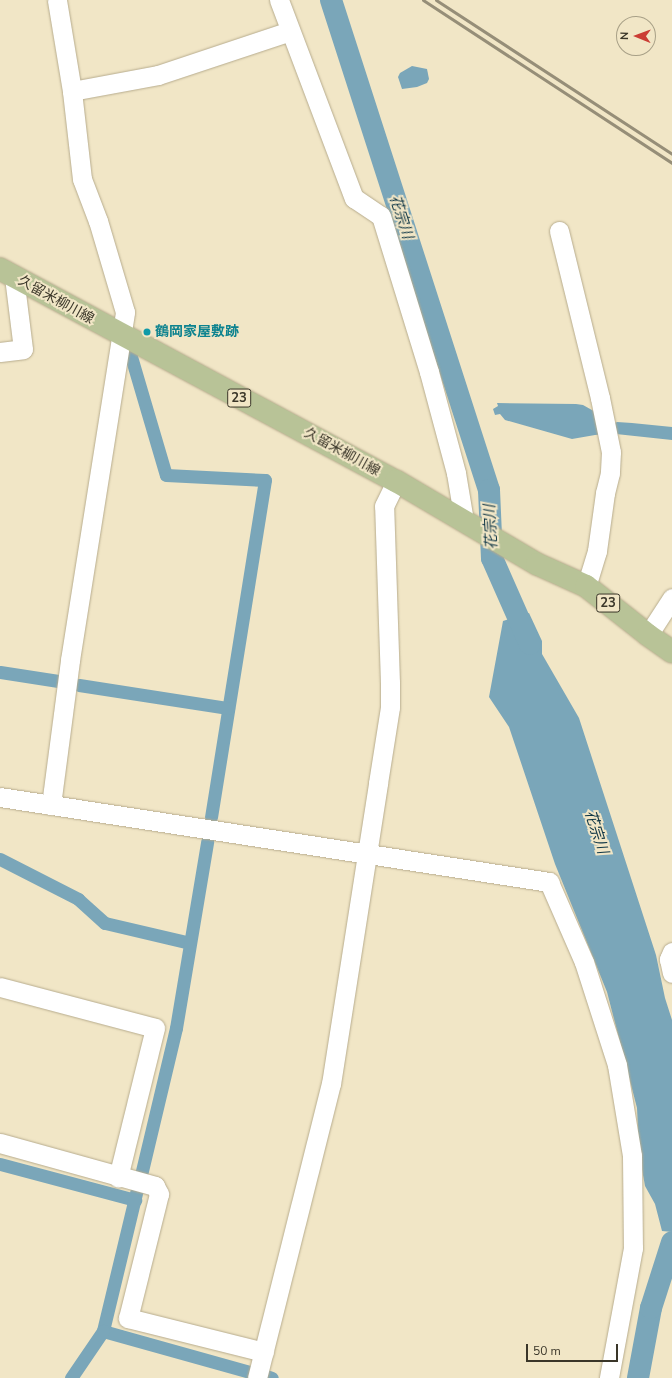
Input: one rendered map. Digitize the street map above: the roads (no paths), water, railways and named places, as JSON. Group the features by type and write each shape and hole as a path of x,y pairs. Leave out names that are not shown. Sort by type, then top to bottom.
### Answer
{"main road":[{"name":"久留米柳川線","path":"7,273 396,482 537,564 586,586 672,652"}],"street":[{"path":"50,805 70,660 109,409 123,336 125,312 98,221 82,179 72,91 56,0"},
{"path":"279,0 354,198 381,216 437,401 471,525"},
{"path":"72,91 158,75 290,31"},
{"path":"559,231 600,398 611,452 610,472 604,493 597,551 586,586"},
{"path":"0,352 23,349 7,273"},
{"path":"257,1378 331,1084 390,707 388,572 384,506 396,482"},
{"path":"648,635 672,598"},
{"path":"0,797 549,882 584,962 617,1065 632,1156 633,1248 609,1378"},
{"path":"672,952 669,959 672,973"},
{"path":"0,987 155,1028 118,1177"},
{"path":"0,1143 118,1177 155,1186 159,1194 128,1318 264,1352"}],"water":[{"path":"412,66 427,69 429,79 427,83 417,87 402,89 398,77 400,73"},
{"path":"497,403 583,405 615,423 672,427 672,440 616,434 616,430 614,429 607,434 572,439 505,420 500,414 495,415 493,409 498,406"},
{"path":"529,613 542,641 542,654 579,718 656,955 665,998 672,1020 672,1232 662,1231 655,1204 645,1186 639,1153 637,1108 607,992 555,864 509,727 489,697 503,621"}],"waterway":[{"name":"花宗川","path":"331,0 489,490 492,558 530,644"},
{"path":"130,353 166,475 265,480 211,817"},
{"path":"0,672 58,681"},
{"path":"79,685 228,708"},
{"path":"141,1175 176,1028 207,842"},
{"path":"0,859 78,899 105,923 190,943"},
{"path":"0,1164 135,1200"},
{"path":"138,1185 103,1331 253,1373"},
{"name":"花宗川","path":"638,1378 651,1308 672,1242"},
{"path":"71,1378 103,1331"},
{"path":"266,1376 272,1378"}],"railway":[{"path":"423,0 672,163"},
{"path":"436,0 672,154"}],"place":[{"name":"鶴岡家屋敷跡","path":"147,332"}]}
